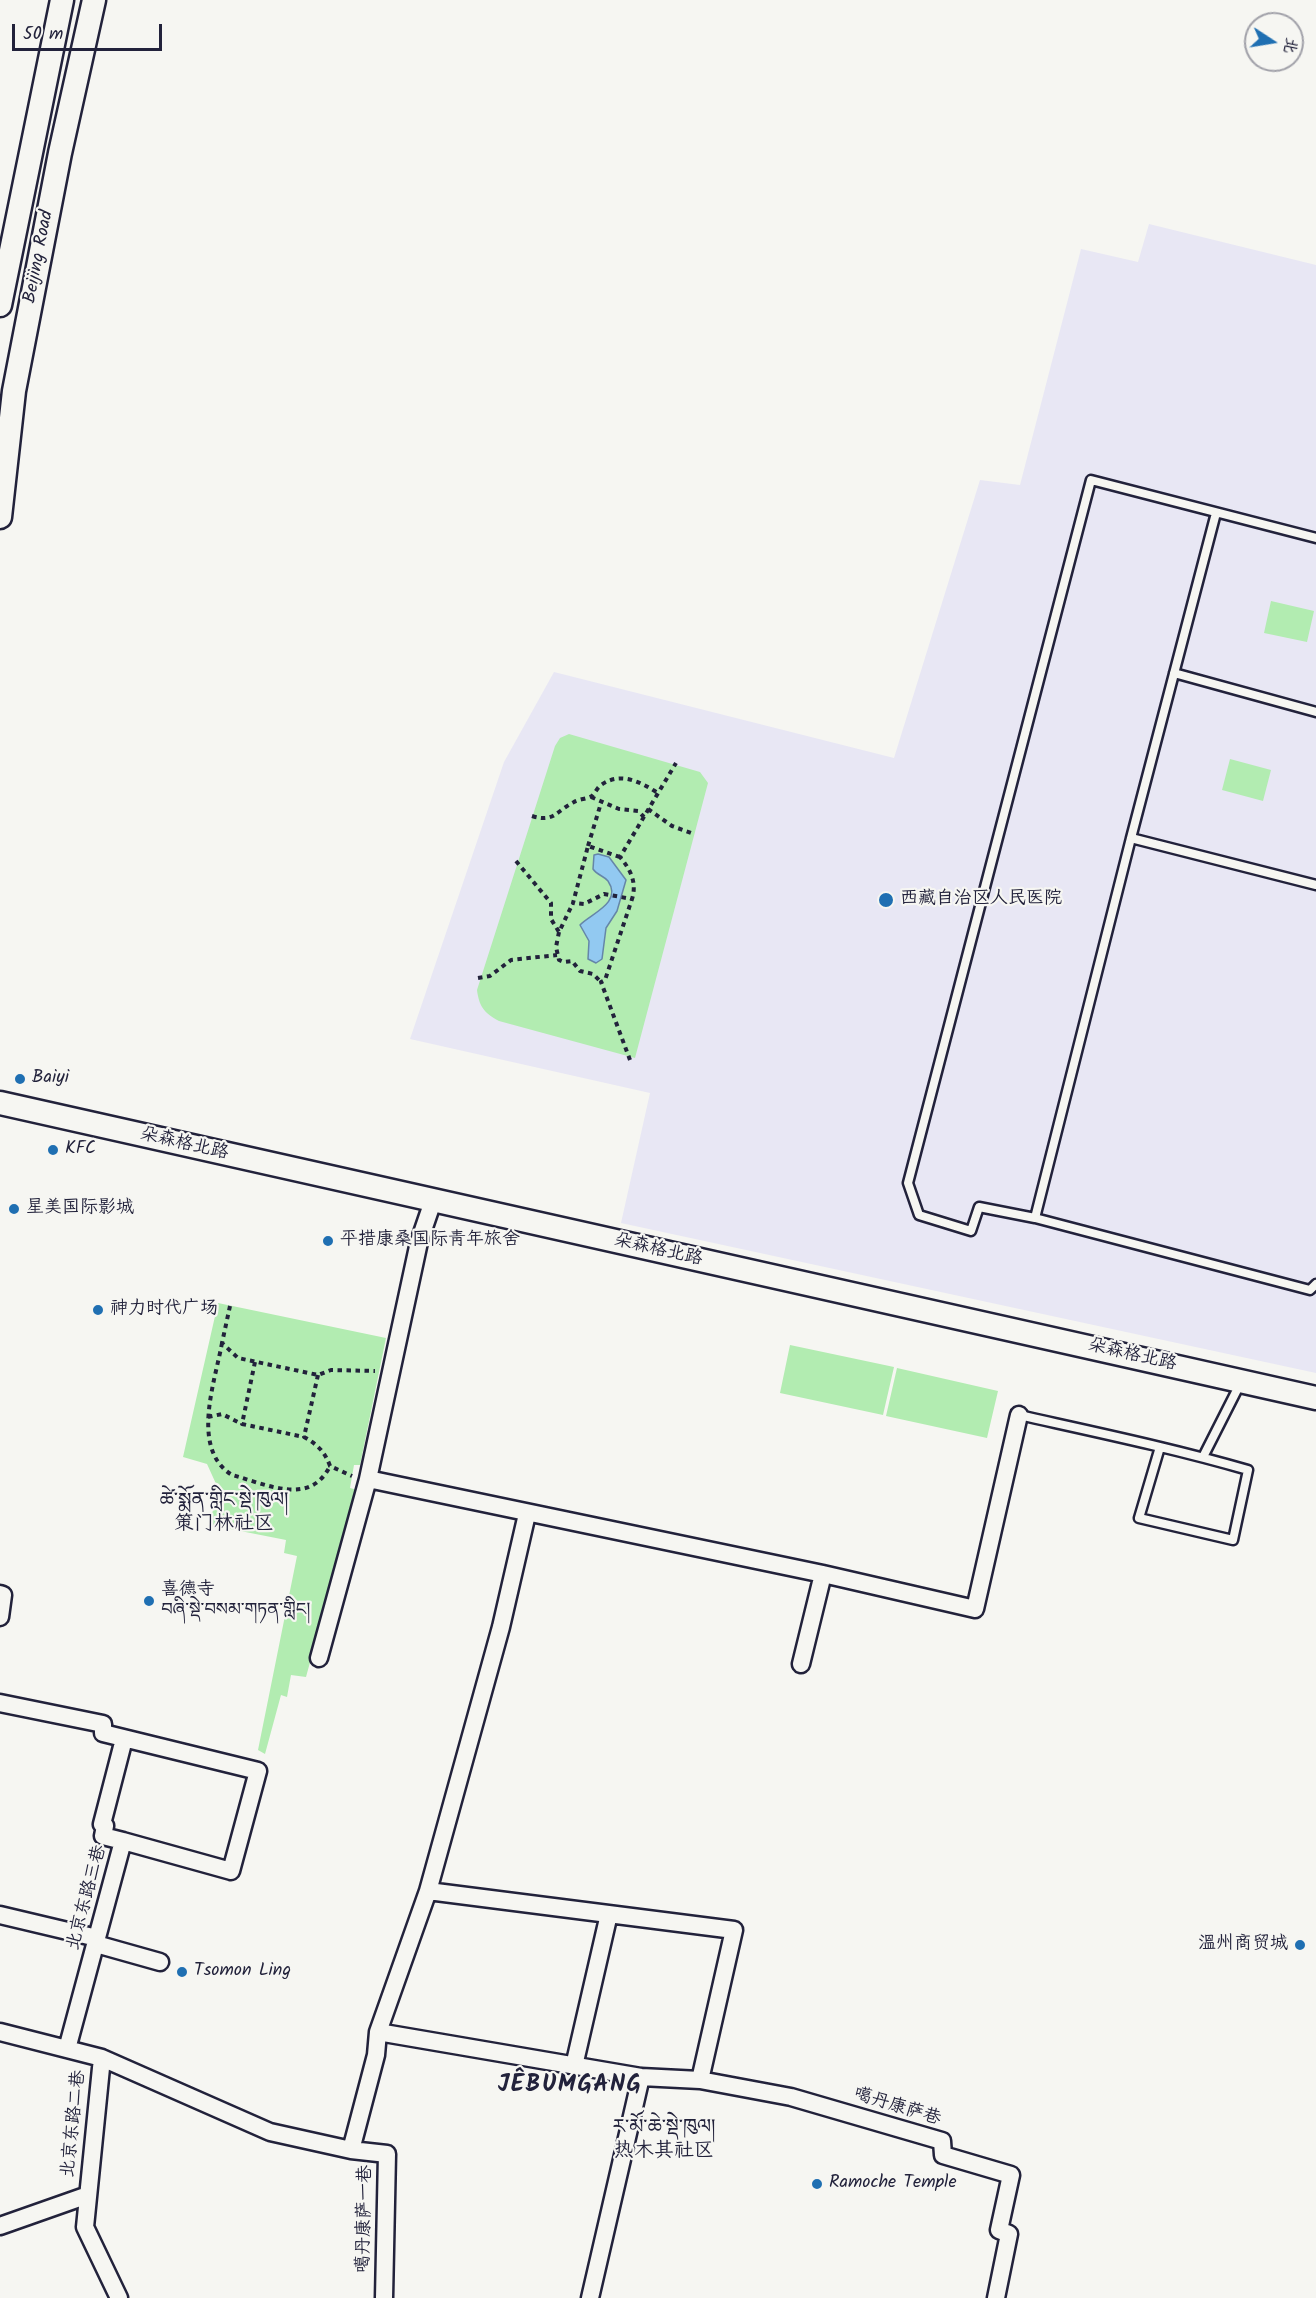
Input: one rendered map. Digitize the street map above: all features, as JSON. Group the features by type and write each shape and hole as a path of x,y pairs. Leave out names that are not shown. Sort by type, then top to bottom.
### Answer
{"street":[{"name":"Beijing Road","path":"0,305 62,0"},
{"name":"Beijing Road","path":"0,517 14,391 60,153 94,0"},
{"name":"朵森格北路","path":"0,1103 433,1202 1316,1398"},
{"path":"319,1658 368,1479 419,1242 433,1202"},
{"path":"368,1479 823,1574 975,1609 1019,1415"},
{"name":"噶丹康萨一巷","path":"384,2298 387,2154 351,2150 376,2055 378,2032 428,1891 501,1627 527,1514"},
{"path":"801,1664 823,1574"},
{"path":"0,1594 3,1595 0,1617"},
{"path":"0,1703 103,1725 103,1733 258,1771 231,1871 123,1841"},
{"name":"北京东路三巷","path":"67,2049 123,1841 103,1836 105,1826 102,1824 124,1739"},
{"path":"428,1891 734,1930 700,2080"},
{"path":"574,2066 609,1914"},
{"path":"0,1916 97,1941 160,1962"},
{"path":"0,2032 102,2058 270,2132 351,2150"},
{"name":"噶丹康萨巷","path":"378,2032 641,2077 700,2080 791,2097 942,2141 943,2155 1011,2175 999,2230 1009,2234 996,2298"},
{"name":"北京东路二巷","path":"102,2058 85,2228 119,2298"},
{"path":"590,2298 641,2077"},
{"name":"北京东路二巷","path":"0,2226 88,2195"}],"lane":[{"path":"1316,538 1091,480 908,1183 919,1215 971,1231 979,1207 1035,1218 1310,1290 1316,1284"},
{"path":"1035,1218 1216,513"},
{"path":"1174,673 1316,712"},
{"path":"1131,838 1316,884"},
{"path":"1203,1457 1241,1381"},
{"path":"1019,1415 1160,1447 1203,1457 1248,1470 1233,1540 1139,1518 1160,1447"}],"path":[{"path":"620,857 675,763"},
{"path":"532,816 545,819 574,802 591,797 601,786 622,778 639,782 658,793"},
{"path":"591,797 628,812 638,811 644,817"},
{"path":"602,803 573,903 559,932 557,955 559,960 572,961 580,971 593,974 601,982 630,1060"},
{"path":"648,809 672,826 694,834"},
{"path":"588,846 620,857 632,875 634,885 605,980 601,982"},
{"path":"516,861 551,903 551,919 559,932"},
{"path":"573,903 589,903 604,894 629,899"},
{"path":"478,978 490,976 511,960 557,955"},
{"path":"230,1306 208,1417 209,1441 224,1470 232,1475 299,1491 319,1482 330,1466"},
{"path":"222,1343 238,1358 318,1375 331,1370 391,1372"},
{"path":"242,1424 255,1362"},
{"path":"304,1437 318,1375"},
{"path":"208,1417 222,1414 242,1424 304,1437 316,1444 327,1456 330,1466 354,1477 368,1479"}],"shaded area":[{"name":"西藏自治区人民医院","path":"1149,224 1316,265 1316,1373 621,1223 650,1093 410,1039 504,762 554,672 894,758 980,480 1020,485 1081,249 1138,262"}],"green space":[{"path":"1271,601 1314,611 1307,642 1264,633"},
{"path":"569,734 700,772 708,783 635,1058 499,1021 483,1008 478,996 477,990 555,746 560,738"},
{"path":"1230,759 1271,770 1263,801 1222,790"},
{"path":"218,1303 386,1338 360,1465 354,1465 350,1488 357,1490 306,1677 291,1675 287,1697 281,1695 265,1754 258,1750 297,1556 284,1553 286,1540 210,1525 217,1486 207,1464 183,1457"},
{"path":"790,1345 894,1367 883,1415 780,1393"},
{"path":"897,1368 998,1391 987,1438 886,1416"}],"water":[{"path":"594,855 609,857 626,880 617,911 606,928 602,959 596,963 588,959 589,941 580,925 603,907 611,896 612,889 608,881 593,869"}],"place":[{"name":"西藏自治区人民医院","path":"886,900"},
{"name":"Baiyi","path":"20,1079"},
{"name":"KFC","path":"53,1150"},
{"name":"星美国际影城","path":"14,1209"},
{"name":"平措康桑国际青年旅舍","path":"328,1241"},
{"name":"神力时代广场","path":"98,1310"},
{"name":"喜德寺 བཞི་སྡེ་བསམ་གཏན་གླིང།","path":"149,1601"},
{"name":"温州商贸城","path":"1300,1945"},
{"name":"Tsomon Ling","path":"182,1972"},
{"name":"Ramoche Temple","path":"817,2184"}],"district":[{"name":"ཚེ་སྨོན་གླིང་སྡེ་ཁུལ། 策门林社区","path":"224,1514"},
{"name":"JÊBUMGANG","path":"570,2087"},
{"name":"ར་མོ་ཆེ་སྡེ་ཁུལ། 热木其社区","path":"664,2142"}]}
